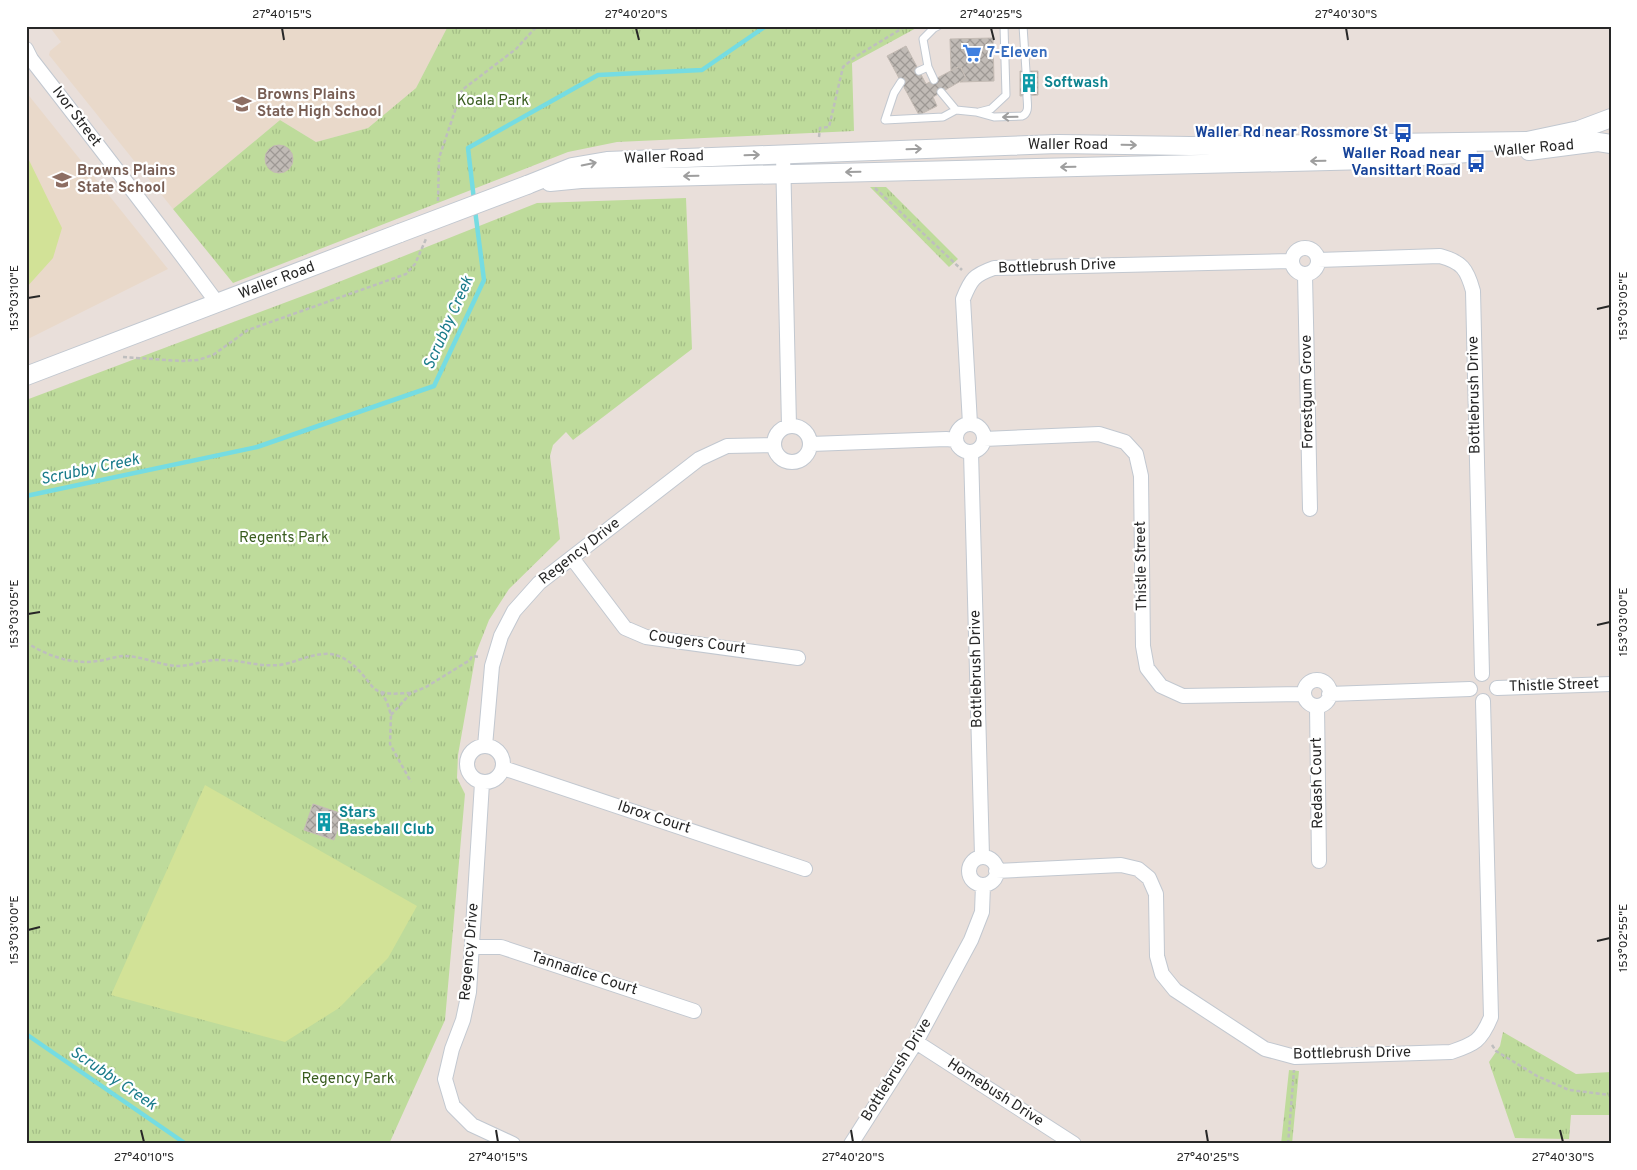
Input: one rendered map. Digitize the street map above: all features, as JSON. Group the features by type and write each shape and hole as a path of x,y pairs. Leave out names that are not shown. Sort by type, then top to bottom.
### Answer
{"street":[{"name":"Ivor Street","path":"26,49 102,152 160,224 218,304"},
{"name":"Waller Road","path":"26,376 572,167 607,161 1058,144 1190,146 1527,141 1579,130 1611,118"},
{"name":"Waller Road","path":"527,185 580,179 1370,160 1423,155 1533,151 1598,142 1611,144"},
{"path":"984,146 985,169"},
{"path":"1190,146 1191,164"},
{"path":"783,154 789,426"},
{"path":"1306,248 1314,252 1318,264 1313,272 1305,275 1294,269 1291,260 1294,252 1306,248"},
{"name":"Bottlebrush Drive","path":"1318,260 1440,256 1459,264 1464,268 1469,277 1472,291 1482,674"},
{"name":"Bottlebrush Drive","path":"972,280 979,273 994,268 1291,260"},
{"name":"Forestgum Grove","path":"1305,275 1310,509"},
{"path":"970,424 964,299 972,280"},
{"path":"970,424 980,428 984,439 980,448 971,452 961,449 956,440 959,429 970,424"},
{"path":"789,426 797,426 804,430 809,436 811,444 810,451 806,457 793,463 786,462 780,458 775,452 774,445 777,432 789,426"},
{"name":"Thistle Street","path":"984,439 1099,434 1125,442 1136,454 1141,476 1143,646 1147,668 1161,686 1183,696 1304,694"},
{"path":"811,444 956,440"},
{"name":"Regency Drive","path":"485,746 492,666 500,636 514,611 539,583 699,459 727,446 774,445"},
{"name":"Bottlebrush Drive","path":"971,452 982,856"},
{"name":"Cougers Court","path":"572,558 625,628 646,637 798,658"},
{"path":"1482,674 1491,676 1497,683 1495,696 1483,702 1476,699 1470,688 1472,680 1482,674"},
{"path":"1316,680 1326,684 1329,688 1329,694 1325,702 1317,706 1308,702 1304,694 1307,684 1316,680"},
{"name":"Thistle Street","path":"1497,688 1611,684"},
{"path":"1329,694 1470,688"},
{"path":"1483,702 1491,1017 1484,1033"},
{"name":"Redash Court","path":"1317,706 1319,861"},
{"path":"485,746 499,752 502,757 503,768 493,781 482,782 472,777 466,766 467,760 474,750 485,746"},
{"name":"Ibrox Court","path":"503,768 805,869"},
{"name":"Regency Drive","path":"482,782 469,992 463,1020 452,1049 445,1079 453,1106 472,1126 513,1144"},
{"path":"982,856 994,862 996,871 994,879 983,885 974,881 969,873 970,864 982,856"},
{"name":"Bottlebrush Drive","path":"996,871 1120,865 1138,869 1149,878 1156,894 1157,956 1162,974 1175,990 1265,1049 1295,1056 1451,1052 1470,1045 1484,1033"},
{"name":"Bottlebrush Drive","path":"851,1144 916,1042 971,940 982,912 983,885"},
{"name":"Tannadice Court","path":"472,947 501,947 694,1011"},
{"name":"Homebush Drive","path":"916,1042 1074,1144"}],"lane":[{"path":"934,80 928,68 923,39 938,26"},
{"path":"976,112 991,109 1006,95 1004,26"},
{"path":"1023,26 1026,71"},
{"path":"919,72 928,68"},
{"path":"901,82 894,92 885,120 943,117 956,110 976,112 994,117 1022,116 1027,111 1027,96"},
{"path":"941,92 956,110"}],"path":[{"path":"819,137 820,128 829,127 843,67 855,57 906,26"},
{"path":"871,183 972,280"},
{"path":"26,642 37,650 52,656 80,661 96,661 123,656 175,666 220,660 279,665 324,654 338,656 349,661 374,688 381,692 393,694 411,693 434,683 470,660 472,656 479,657"},
{"path":"381,692 387,702 391,715 390,744 411,782"},
{"path":"391,715 411,693"},
{"path":"1484,1033 1496,1050 1537,1076 1569,1090 1611,1095"},
{"path":"1288,1144 1295,1056"}],"shaded area":[{"name":"Browns Plains State High School","path":"49,26 448,26 416,88 368,128 316,142 280,120 173,209 49,55 50,51 61,42"},
{"name":"Browns Plains State School","path":"26,92 168,269 26,340"}],"green space":[{"name":"Koala Park","path":"448,26 920,26 852,63 854,131 617,142 568,152 233,283 173,209 280,120 316,142 368,128 416,88"},
{"path":"26,154 62,228 53,258 26,288"},
{"path":"870,187 886,187 958,259 949,267"},
{"name":"Regents Park","path":"686,198 692,349 573,440 566,432 553,445 550,456 560,539 509,589 489,620 476,653 458,755 457,778 465,794 445,1020 389,1144 26,1144 26,400 316,291 537,203","holes":["313,804 343,814 334,840 304,830"]},
{"path":"205,785 417,906 388,958 339,1008 285,1042 111,995"},
{"path":"1503,1032 1576,1074 1611,1072 1611,1115 1571,1115 1569,1139 1515,1138 1489,1062 1500,1046"},
{"path":"1289,1070 1299,1071 1292,1144 1281,1144"}],"building":[{"name":"7-Eleven","path":"993,38 994,81 960,82 966,78 960,66 951,71 950,39"},
{"path":"906,46 926,84 960,66 966,78 933,97 937,106 919,115 887,56"},
{"name":"Softwash","path":"1020,71 1038,71 1038,95 1020,96"},
{"path":"279,145 289,149 293,159 289,169 279,173 269,169 265,159 269,149"},
{"name":"Stars Baseball Club","path":"313,804 343,814 334,840 304,830"}],"waterway":[{"name":"Scrubby Creek","path":"474,200 468,148 598,75 702,70 766,26"},
{"name":"Scrubby Creek","path":"26,496 257,447 434,386 484,280 475,210"},
{"name":"Scrubby Creek","path":"26,1034 186,1144"}],"place":[{"name":"7-Eleven","path":"972,53"},
{"name":"Softwash","path":"1029,83"},
{"name":"Browns Plains State High School","path":"242,104"},
{"name":"Waller Rd near Rossmore St","path":"1403,133"},
{"name":"Waller Road near Vansittart Road","path":"1476,163"},
{"name":"Browns Plains State School","path":"62,180"},
{"name":"Stars Baseball Club","path":"324,822"}],"park label":[{"name":"Regency Park","path":"348,1079"}]}
